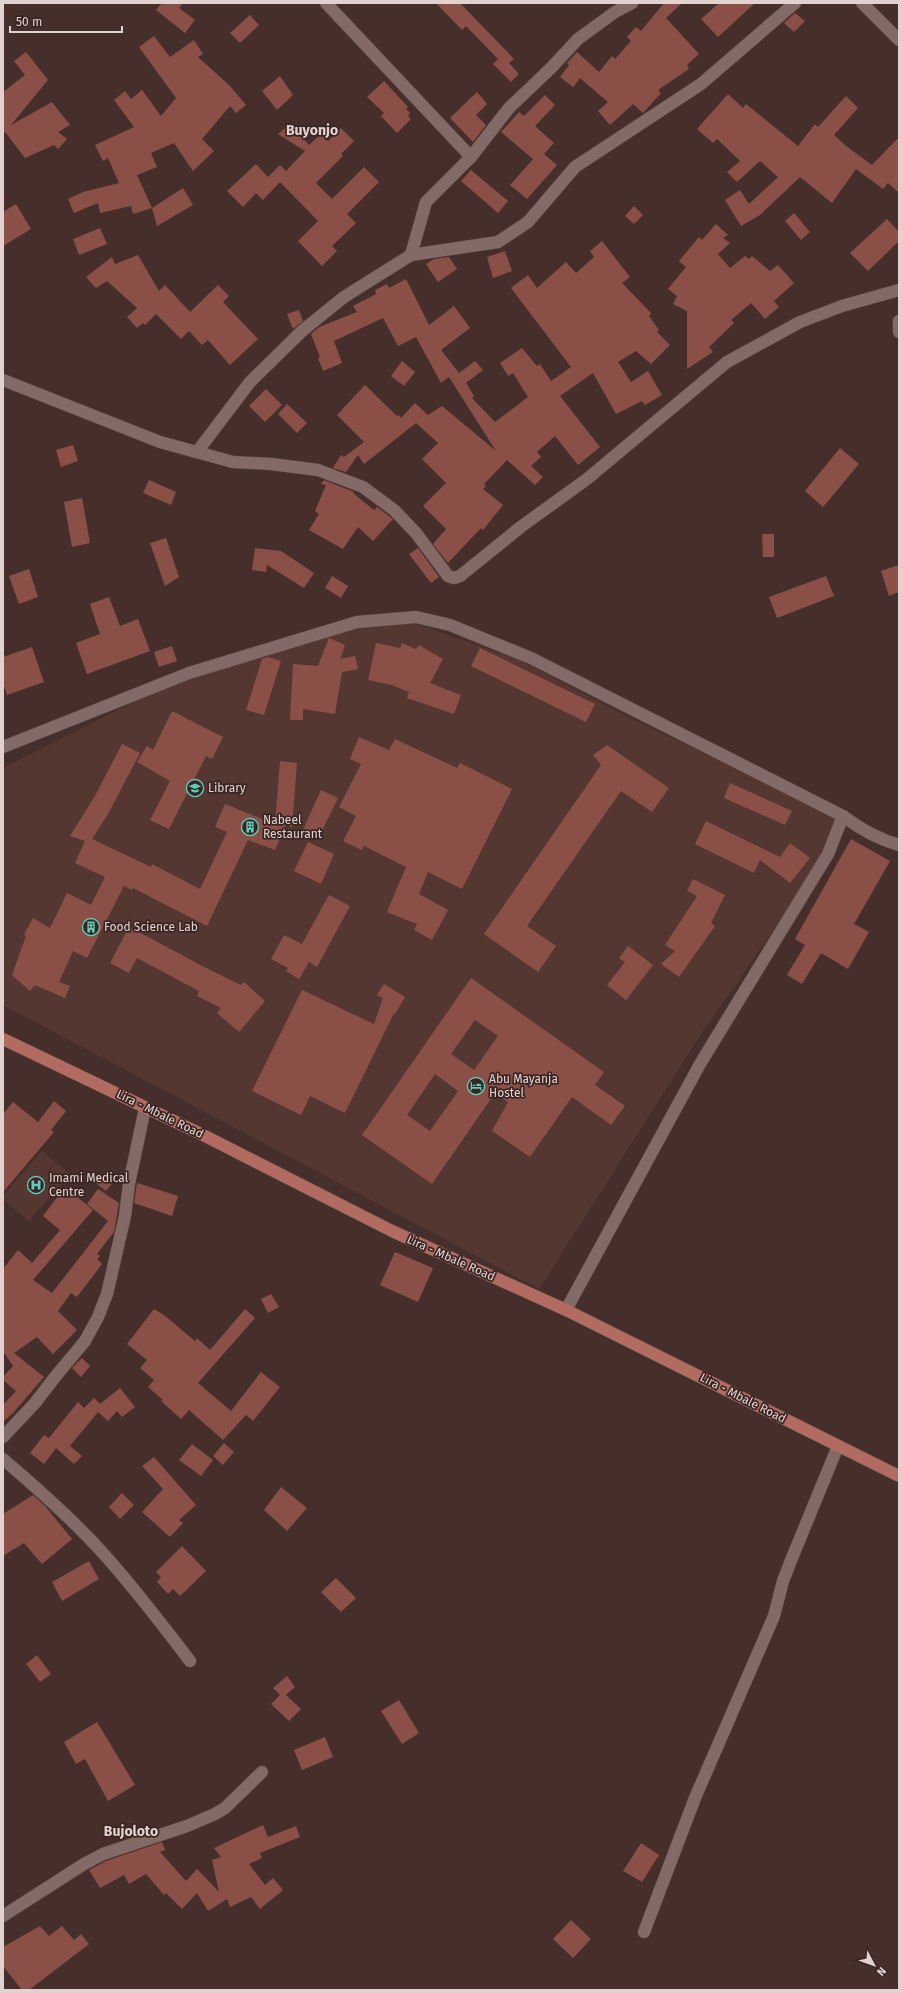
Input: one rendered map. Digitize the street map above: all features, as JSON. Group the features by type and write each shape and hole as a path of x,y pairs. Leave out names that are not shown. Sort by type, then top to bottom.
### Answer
{"main road":[{"name":"Lira - Mbale Road","path":"3,1039 203,1135 392,1231 566,1310 899,1476"}],"street":[{"path":"326,3 471,157"},
{"path":"411,254 426,202 471,157 509,108 551,68 578,39 615,12 632,3"},
{"path":"197,452 250,382 302,331 344,297 411,254 498,242 528,222 575,167 701,84 795,3"},
{"path":"862,3 899,40"},
{"path":"3,380 160,442 233,462 271,464 318,470 362,487 394,510 416,533 448,576 454,578 460,576 522,526 587,478 728,362 800,322 842,306 899,290"},
{"path":"899,321 899,332"},
{"path":"3,747 196,671 357,622 416,617 450,625 531,658 843,816 860,829 887,842 899,845"},
{"path":"566,1310 700,1064 828,854 843,816"},
{"path":"3,1437 35,1403 54,1376 85,1341 98,1317 107,1294 125,1216 135,1153 145,1108"},
{"path":"644,1932 695,1798 774,1616 783,1581 838,1446"},
{"path":"3,1458 63,1511 101,1551 151,1610 190,1661"},
{"path":"3,1916 84,1864 103,1854 187,1826 215,1814 225,1808 262,1772"}],"shaded area":[{"path":"411,622 520,660 634,720 836,816 812,875 699,1037 539,1289 3,1005 3,768 187,675 355,625"},
{"name":"Imami Medical Centre","path":"42,1151 70,1174 29,1221 3,1200 3,1196"}],"building":[{"path":"162,3 183,3 179,8 195,20 185,33 156,10"},
{"path":"436,3 460,3 514,59 509,63 519,74 511,82 493,64 498,59 466,26 462,30"},
{"path":"664,3 682,3 666,18 699,54 687,65 689,69 658,90 661,93 643,113 633,104 610,125 598,111 608,102 580,78 573,87 560,77 569,65 567,63 577,52 599,72 612,56 615,59 631,41 627,37 636,27 641,31"},
{"path":"719,3 755,3 718,37 701,19"},
{"path":"795,13 805,21 794,32 784,23"},
{"path":"250,15 259,25 240,43 230,33"},
{"path":"154,36 170,57 194,40 203,54 198,57 230,86 246,105 236,113 230,106 202,139 214,151 193,171 174,143 151,153 157,167 137,175 152,208 133,214 131,206 100,213 98,203 74,213 68,199 83,192 119,183 108,158 103,161 95,145 134,127 114,100 125,91 131,99 142,90 161,116 176,98 139,47"},
{"path":"26,52 48,80 11,125 52,102 70,125 58,132 67,139 58,149 54,145 25,158 5,132 3,134 3,92 25,75 14,61"},
{"path":"280,76 293,95 277,110 262,91"},
{"path":"384,81 408,107 406,109 410,113 408,116 411,119 397,133 381,116 384,113 367,97"},
{"path":"477,92 487,104 476,115 486,125 473,142 450,118"},
{"path":"728,94 743,108 746,104 798,146 815,124 818,127 846,96 858,108 834,135 872,165 899,137 899,193 888,183 883,189 856,169 832,203 800,177 760,215 741,226 725,200 740,190 749,204 778,177 760,161 737,182 727,172 740,161 717,139 713,143 697,129"},
{"path":"545,95 555,105 535,126 554,143 544,154 557,165 527,199 510,185 533,159 501,132 519,112 524,116"},
{"path":"290,124 309,145 321,134 328,141 341,128 354,141 341,154 343,156 316,183 332,199 364,167 379,182 347,214 356,223 332,246 337,251 322,266 298,241 318,221 280,182 263,200 256,193 243,207 227,191 256,164 268,177 280,165 286,171 305,151 278,134"},
{"path":"471,170 508,201 498,213 461,181"},
{"path":"183,188 193,205 157,226 152,208"},
{"path":"16,204 31,229 3,246 3,212"},
{"path":"634,206 643,215 634,224 625,216"},
{"path":"794,213 810,232 801,240 785,221"},
{"path":"887,219 899,232 899,241 868,271 850,253"},
{"path":"716,224 728,235 723,238 730,243 718,254 730,268 745,256 749,259 752,256 770,271 778,265 794,283 774,301 779,307 765,319 751,303 731,320 734,323 709,347 713,352 687,369 687,311 673,304 677,296 668,289 686,267 679,261 699,237 702,240"},
{"path":"100,228 107,244 79,255 73,239"},
{"path":"602,241 630,277 622,283 651,313 649,316 659,330 657,332 670,345 651,364 636,351 618,362 631,382 648,371 662,395 645,405 642,401 616,414 593,373 560,396 600,447 578,465 555,436 537,452 541,457 531,466 543,477 535,485 507,460 484,484 486,486 483,489 503,505 483,530 481,528 448,563 433,544 446,529 423,506 446,483 422,459 438,443 416,423 364,464 358,455 346,472 333,468 341,455 344,457 364,442 337,415 365,385 397,416 399,415 401,418 415,403 428,415 442,406 496,451 449,377 441,383 416,337 398,346 383,318 334,341 342,363 323,371 318,358 320,357 311,334 319,327 357,312 353,306 376,294 375,290 387,284 389,288 406,279 429,325 454,306 470,328 441,350 459,373 475,361 483,370 466,383 474,396 472,398 495,422 528,397 513,373 508,376 500,363 522,348 537,366 540,364 551,381 571,367 511,288 528,275 537,288 566,262 576,273 594,257 590,251"},
{"path":"505,251 512,271 493,278 487,257"},
{"path":"138,255 159,291 165,285 190,312 218,285 229,296 223,302 258,339 230,365 208,340 202,345 189,331 181,339 156,314 145,325 143,323 137,328 127,317 137,308 107,281 96,288 86,277 112,257 115,264"},
{"path":"449,257 457,269 438,282 426,264 434,259"},
{"path":"299,310 303,321 293,329 287,314"},
{"path":"402,361 415,372 404,386 391,376"},
{"path":"266,389 282,405 265,422 249,406"},
{"path":"287,404 307,423 297,433 278,414"},
{"path":"73,445 78,461 61,467 56,450"},
{"path":"840,448 859,464 823,507 805,491"},
{"path":"149,480 176,492 171,505 143,493"},
{"path":"324,480 354,492 353,493 374,510 377,507 393,519 373,541 358,527 343,549 309,530 319,514 315,511 326,485 321,484"},
{"path":"82,498 90,543 72,547 64,502"},
{"path":"762,534 774,534 774,557 763,557"},
{"path":"166,538 179,577 165,586 150,543"},
{"path":"255,548 281,551 314,573 304,588 267,565 266,572 252,570"},
{"path":"418,548 439,577 431,583 409,554"},
{"path":"899,565 899,592 889,596 881,571"},
{"path":"29,569 38,597 19,604 9,576"},
{"path":"332,576 348,586 341,598 325,588"},
{"path":"826,576 834,596 777,618 769,597"},
{"path":"109,597 120,626 138,619 150,651 87,674 76,643 100,634 90,604"},
{"path":"329,638 345,645 340,659 355,656 358,669 342,672 335,714 303,709 303,720 290,720 293,664 318,666"},
{"path":"376,643 400,648 402,643 416,649 419,645 443,659 430,683 461,695 454,714 407,698 409,692 392,685 368,680"},
{"path":"172,646 177,661 159,667 154,652"},
{"path":"32,647 44,682 7,695 3,683 3,657"},
{"path":"480,648 595,704 586,722 471,666"},
{"path":"268,657 281,661 264,715 246,710 262,659"},
{"path":"172,711 223,737 212,759 206,756 169,829 150,820 170,781 137,762 147,746 153,750"},
{"path":"359,737 389,750 395,739 457,768 460,763 512,789 462,889 428,872 419,894 448,910 432,940 414,930 417,924 387,912 406,867 364,846 362,850 343,841 356,816 339,807 361,764 350,759"},
{"path":"122,744 140,753 108,814 92,839 151,867 152,864 200,889 227,832 215,827 225,804 275,824 280,761 297,763 292,827 286,824 275,850 248,840 207,926 133,888 132,890 124,886 87,958 73,951 59,982 70,986 65,998 35,985 30,991 12,975 26,936 24,935 33,918 50,928 67,893 91,905 105,877 75,863 85,841 70,836 95,796"},
{"path":"607,745 669,788 652,812 621,791 527,926 556,946 538,972 484,934 601,765 593,755"},
{"path":"730,783 792,811 785,825 724,798"},
{"path":"321,790 338,798 318,839 302,832"},
{"path":"706,821 780,857 790,843 810,858 790,883 760,860 754,873 695,844"},
{"path":"851,839 890,861 854,924 869,932 848,969 821,953 802,984 787,975 805,945 795,939"},
{"path":"308,842 334,854 321,884 294,871"},
{"path":"693,879 725,895 711,923 715,926 679,977 661,964 675,951 665,945 697,896 687,891"},
{"path":"329,895 350,906 317,967 309,962 299,979 286,971 288,968 271,959 284,935 302,944"},
{"path":"129,927 241,985 244,982 265,1001 239,1032 217,1013 221,1008 197,996 199,991 137,958 129,973 110,963"},
{"path":"628,946 653,965 626,1000 607,985 625,962 619,958"},
{"name":"Abu Mayanja Hostel","path":"471,978 604,1072 595,1085 625,1106 611,1125 572,1097 530,1157 492,1131 508,1102 495,1093 432,1184 362,1135","holes":["475,1020 498,1036 474,1070 451,1054","435,1074 458,1091 430,1131 407,1115"]},
{"path":"384,984 405,997 395,1014 394,1013 345,1113 310,1096 301,1115 252,1091 302,990 374,1024 383,998 377,995"},
{"path":"54,1101 66,1111 51,1130 54,1132 3,1192 3,1114 13,1102 38,1122"},
{"path":"105,1173 114,1181 106,1191 96,1183"},
{"path":"137,1183 178,1196 172,1216 134,1203"},
{"path":"65,1187 93,1210 33,1280 52,1293 108,1221 87,1204 98,1189 119,1203 114,1232 97,1254 100,1256 97,1259 102,1264 77,1297 71,1293 58,1311 77,1330 53,1354 37,1337 14,1353 44,1377 13,1413 3,1422 3,1405 16,1391 3,1380 3,1377 13,1366 3,1351 3,1269 18,1250 32,1263 60,1230 43,1216"},
{"path":"395,1252 433,1268 418,1302 380,1285"},
{"path":"271,1294 279,1307 268,1313 261,1299"},
{"path":"154,1309 164,1315 195,1341 197,1338 210,1350 245,1309 255,1318 198,1383 231,1411 261,1372 280,1387 253,1421 246,1415 223,1440 189,1410 181,1419 148,1387 154,1380 140,1368 147,1360 127,1344"},
{"path":"82,1358 90,1366 81,1377 72,1368"},
{"path":"120,1388 135,1407 122,1417 117,1411 108,1421 98,1412 70,1446 82,1456 74,1464 56,1448 44,1464 30,1453 44,1435 49,1438 78,1402 84,1408 94,1398 100,1404"},
{"path":"224,1443 234,1452 223,1465 213,1456"},
{"path":"192,1444 213,1460 201,1476 179,1460"},
{"path":"154,1457 196,1505 179,1520 183,1523 170,1537 142,1512 163,1489 142,1466"},
{"path":"281,1487 307,1508 287,1531 264,1510"},
{"path":"122,1493 134,1505 120,1519 109,1507"},
{"path":"33,1495 45,1506 72,1539 42,1564 24,1543 3,1556 3,1514"},
{"path":"182,1546 206,1571 180,1596 173,1589 168,1594 157,1582 161,1577 156,1572"},
{"path":"89,1561 99,1579 62,1601 52,1582"},
{"path":"336,1578 356,1598 341,1612 321,1592"},
{"path":"37,1655 51,1674 40,1682 26,1664"},
{"path":"287,1676 295,1687 286,1695 301,1709 289,1721 271,1704 280,1695 273,1688"},
{"path":"399,1700 419,1733 402,1744 381,1711"},
{"path":"97,1722 135,1785 108,1801 85,1759 76,1764 64,1742"},
{"path":"325,1737 333,1757 302,1770 294,1750"},
{"path":"263,1825 268,1837 296,1826 300,1837 260,1853 262,1858 249,1864 265,1885 273,1878 283,1890 260,1909 251,1897 230,1907 227,1899 208,1911 197,1893 182,1909 166,1893 164,1895 146,1874 129,1884 124,1875 100,1888 89,1870 106,1861 162,1842 165,1850 160,1852 186,1881 197,1869 219,1892 212,1860 221,1857 214,1848"},
{"path":"641,1843 659,1855 642,1882 623,1871"},
{"path":"571,1920 591,1939 573,1958 553,1939"},
{"path":"40,1926 49,1936 62,1926 74,1940 81,1934 89,1944 29,1990 22,1990 3,1966 3,1947"}],"place":[{"name":"Library","path":"195,788"},
{"name":"Nabeel Restaurant","path":"250,827"},
{"name":"Food Science Lab","path":"91,927"},
{"name":"Abu Mayanja Hostel","path":"476,1086"},
{"name":"Imami Medical Centre","path":"36,1185"}],"district":[{"name":"Buyonjo","path":"312,130"},
{"name":"Bujoloto","path":"131,1831"}]}
